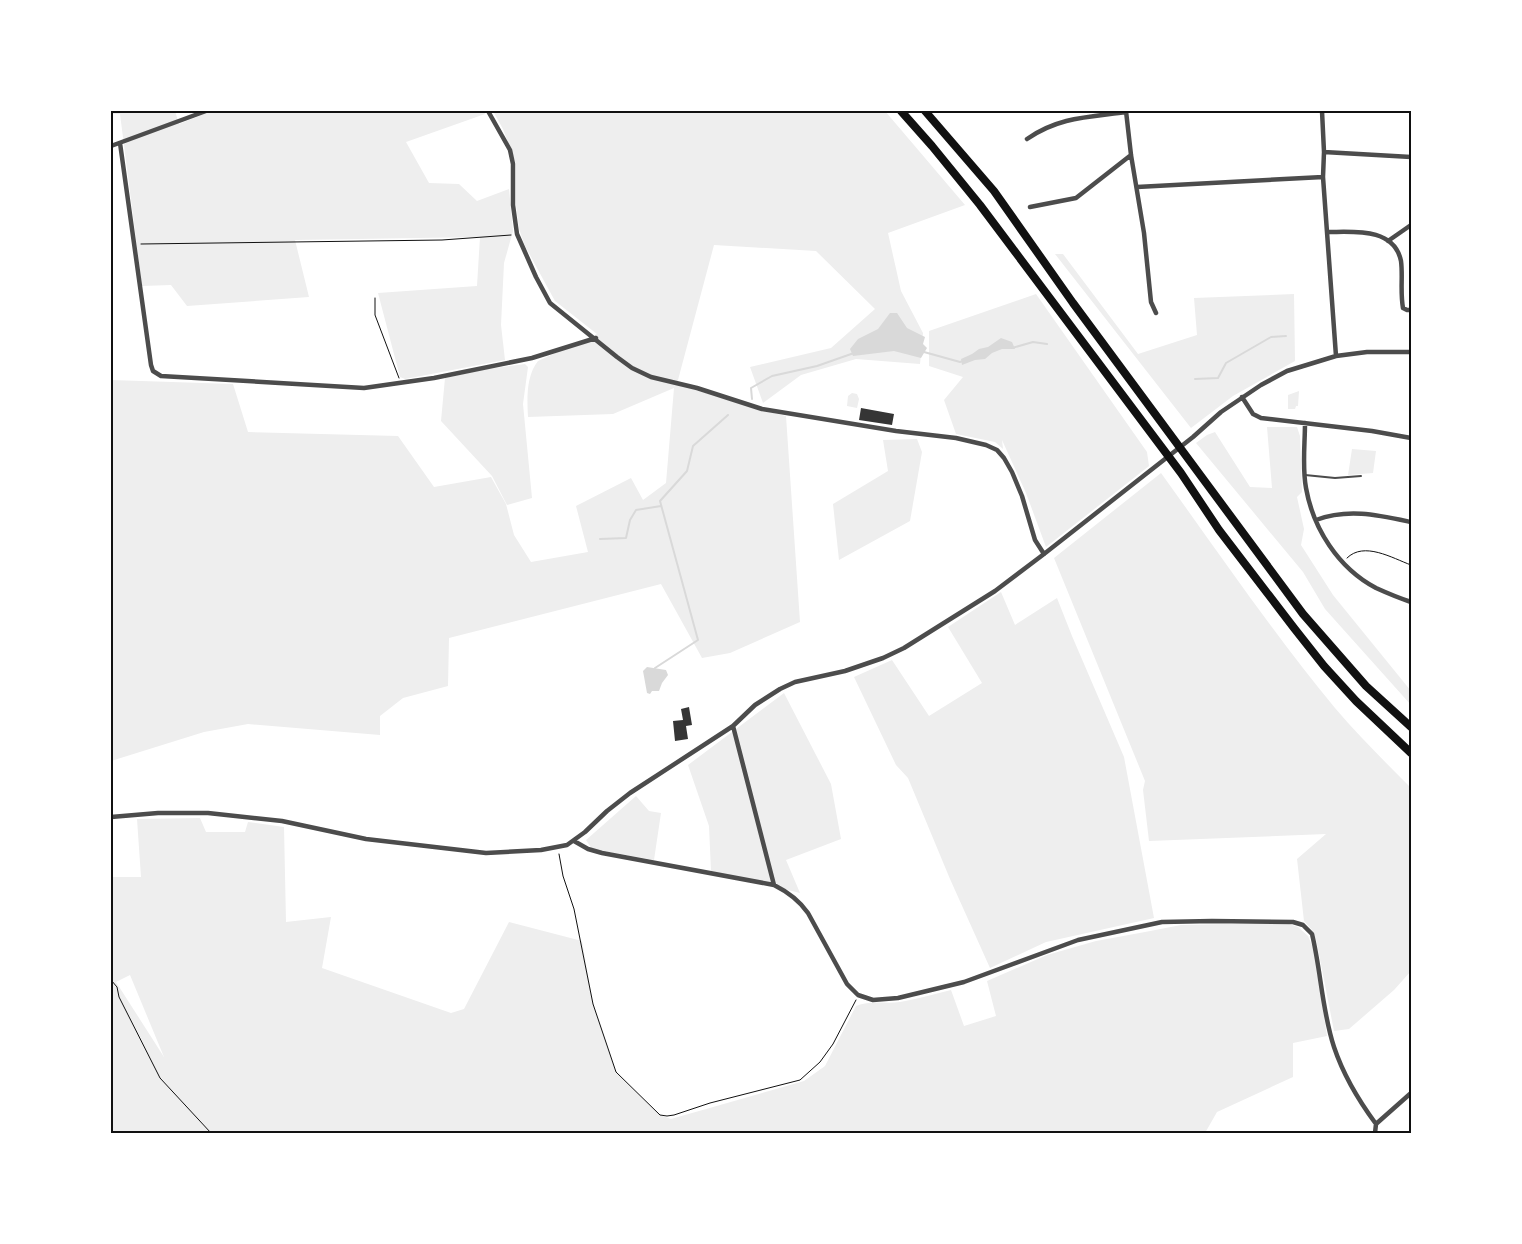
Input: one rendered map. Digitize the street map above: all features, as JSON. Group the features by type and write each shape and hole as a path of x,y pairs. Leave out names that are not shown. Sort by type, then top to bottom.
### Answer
{"highway":[{"path":"901,111 980,205 1181,473 1219,530 1324,666 1356,701 1411,753"},
{"path":"925,111 994,190 1073,303 1303,614 1366,686 1411,727"}],"street":[{"path":"111,146 206,111"},
{"path":"488,111 507,143 513,164 513,205 517,234 526,258 550,303 632,368 652,377 697,388 756,407 896,432 956,438 986,445 997,450 1012,472 1022,496 1035,540 1044,554"},
{"path":"1322,111 1323,177 1336,356"},
{"path":"1027,139 1052,124 1126,112 1144,233 1151,302 1156,313"},
{"path":"120,143 151,365 153,371 161,376 364,388 401,383 532,358 596,338"},
{"path":"1324,152 1411,158"},
{"path":"1030,207 1076,198 1131,155"},
{"path":"1137,187 1323,177"},
{"path":"1388,241 1411,225"},
{"path":"1328,232 1372,233 1388,241 1400,259 1403,308 1411,310"},
{"path":"111,817 158,813 208,813 282,821 366,839 486,853 522,852 559,847 574,841 630,793 732,726 755,705 780,689 803,680 861,666 904,648 995,591 1193,437 1212,419 1260,385 1287,371 1336,356 1367,352 1411,352"},
{"path":"1242,397 1256,416 1266,419 1411,438"},
{"path":"1305,423 1305,475 1309,504 1325,541 1343,562 1374,587 1411,602"},
{"path":"1316,520 1329,515 1359,513 1411,522"},
{"path":"732,726 774,885"},
{"path":"574,841 588,849 602,853 774,885 786,891 803,906 847,984 858,995 873,1000 898,998 964,982 1078,940 1162,922 1212,920 1293,922 1303,925 1312,934 1334,1047 1353,1088 1376,1124"},
{"path":"1375,1133 1376,1124 1411,1093"}],"lane":[{"path":"1305,475 1335,478 1361,476"}],"path":[{"path":"135,244 442,240 503,237 517,234"},
{"path":"375,298 375,314 401,383"},
{"path":"1343,562 1352,553 1366,550 1380,553 1411,565"},
{"path":"559,847 558,856 576,917 593,1004 616,1072 660,1115 674,1115 703,1105 800,1080 820,1062 832,1044 858,995"},
{"path":"111,980 117,987 119,997 160,1078 211,1133"}],"shaded area":[{"path":"111,111 175,111 179,124 212,111 484,111 485,114 406,142 429,183 459,184 477,201 509,189 513,231 504,263 501,325 505,360 405,379 400,377 378,293 477,286 480,237 295,240 309,297 187,306 171,285 142,286 120,114 111,114"},
{"path":"493,111 885,111 965,205 888,233 901,291 923,333 920,364 856,359 801,375 763,403 750,367 831,348 875,309 816,251 714,245 676,384 786,416 800,622 730,653 702,658 661,584 449,638 448,686 403,698 380,716 380,735 248,724 204,732 111,761 111,380 233,384 248,432 398,436 434,487 491,477 506,504 514,535 531,562 588,552 576,506 631,478 643,500 666,483 674,388 613,414 528,417 529,381 538,361 597,334 555,301 525,246 519,229 516,205 516,164 503,129"},
{"path":"1055,254 1063,254 1138,354 1197,335 1194,298 1294,294 1295,361 1233,396 1191,428"},
{"path":"1036,294 1147,452 1149,466 1046,547 1026,493 1002,440 1003,449 995,442 956,434 944,400 963,377 929,366 929,331"},
{"path":"890,313 897,313 907,328 925,337 923,344 927,348 921,358 894,351 853,356 850,349 858,339 878,329"},
{"path":"1001,338 1012,342 1015,349 1002,349 992,353 985,359 975,360 962,365 961,359 979,349 988,347"},
{"path":"525,364 528,367 523,404 532,498 507,505 492,476 441,421 445,378 487,369"},
{"path":"1299,391 1298,406 1295,409 1288,409 1288,395"},
{"path":"852,393 857,394 859,399 857,408 847,406 848,396"},
{"path":"1267,427 1297,427 1300,436 1302,492 1297,497 1304,529 1301,545 1333,595 1411,691 1411,705 1325,609 1303,572 1196,443 1215,432 1250,487 1272,488"},
{"path":"917,439 922,452 910,521 839,560 833,504 888,471 883,440"},
{"path":"1352,449 1376,451 1373,473 1348,475"},
{"path":"1161,473 1312,680 1353,729 1411,788 1411,971 1394,990 1349,1029 1334,1031 1316,939 1312,930 1304,921 1297,859 1326,834 1149,841 1143,790 1145,781 1054,558"},
{"path":"1001,592 1015,625 1057,598 1124,757 1154,918 1046,942 990,968 908,778 896,765 854,677 892,660 929,716 982,683 948,627"},
{"path":"647,667 666,670 668,675 659,691 652,691 650,694 647,693 643,671"},
{"path":"784,693 831,784 841,839 786,860 800,893 711,871 709,826 688,765"},
{"path":"636,796 649,811 661,813 654,860 592,849 586,840"},
{"path":"200,818 206,832 245,832 248,822 284,827 286,922 331,917 322,968 451,1013 464,1009 509,922 582,941 593,1004 616,1072 660,1115 671,1119 804,1081 825,1066 856,1006 861,1004 900,1002 951,990 964,1026 996,1016 987,981 1047,955 1096,941 1181,925 1272,923 1289,924 1298,927 1308,936 1314,950 1327,1036 1293,1043 1293,1077 1217,1112 1205,1133 111,1133 111,877 141,877 137,819","holes":["130,975 164,1057 116,982"]}],"building":[{"path":"861,408 894,414 892,425 859,420"},
{"path":"689,707 692,725 686,726 688,739 675,741 673,721 683,720 681,709"}],"waterway":[{"path":"1195,379 1218,378 1226,363 1271,337 1286,336"},
{"path":"1012,348 1033,342 1047,344"},
{"path":"924,352 960,362 963,361"},
{"path":"752,399 751,388 772,376 817,366 854,353"},
{"path":"655,668 698,640 660,501 687,471 693,446 728,415"},
{"path":"600,539 626,538 630,520 636,510 661,506"}]}
